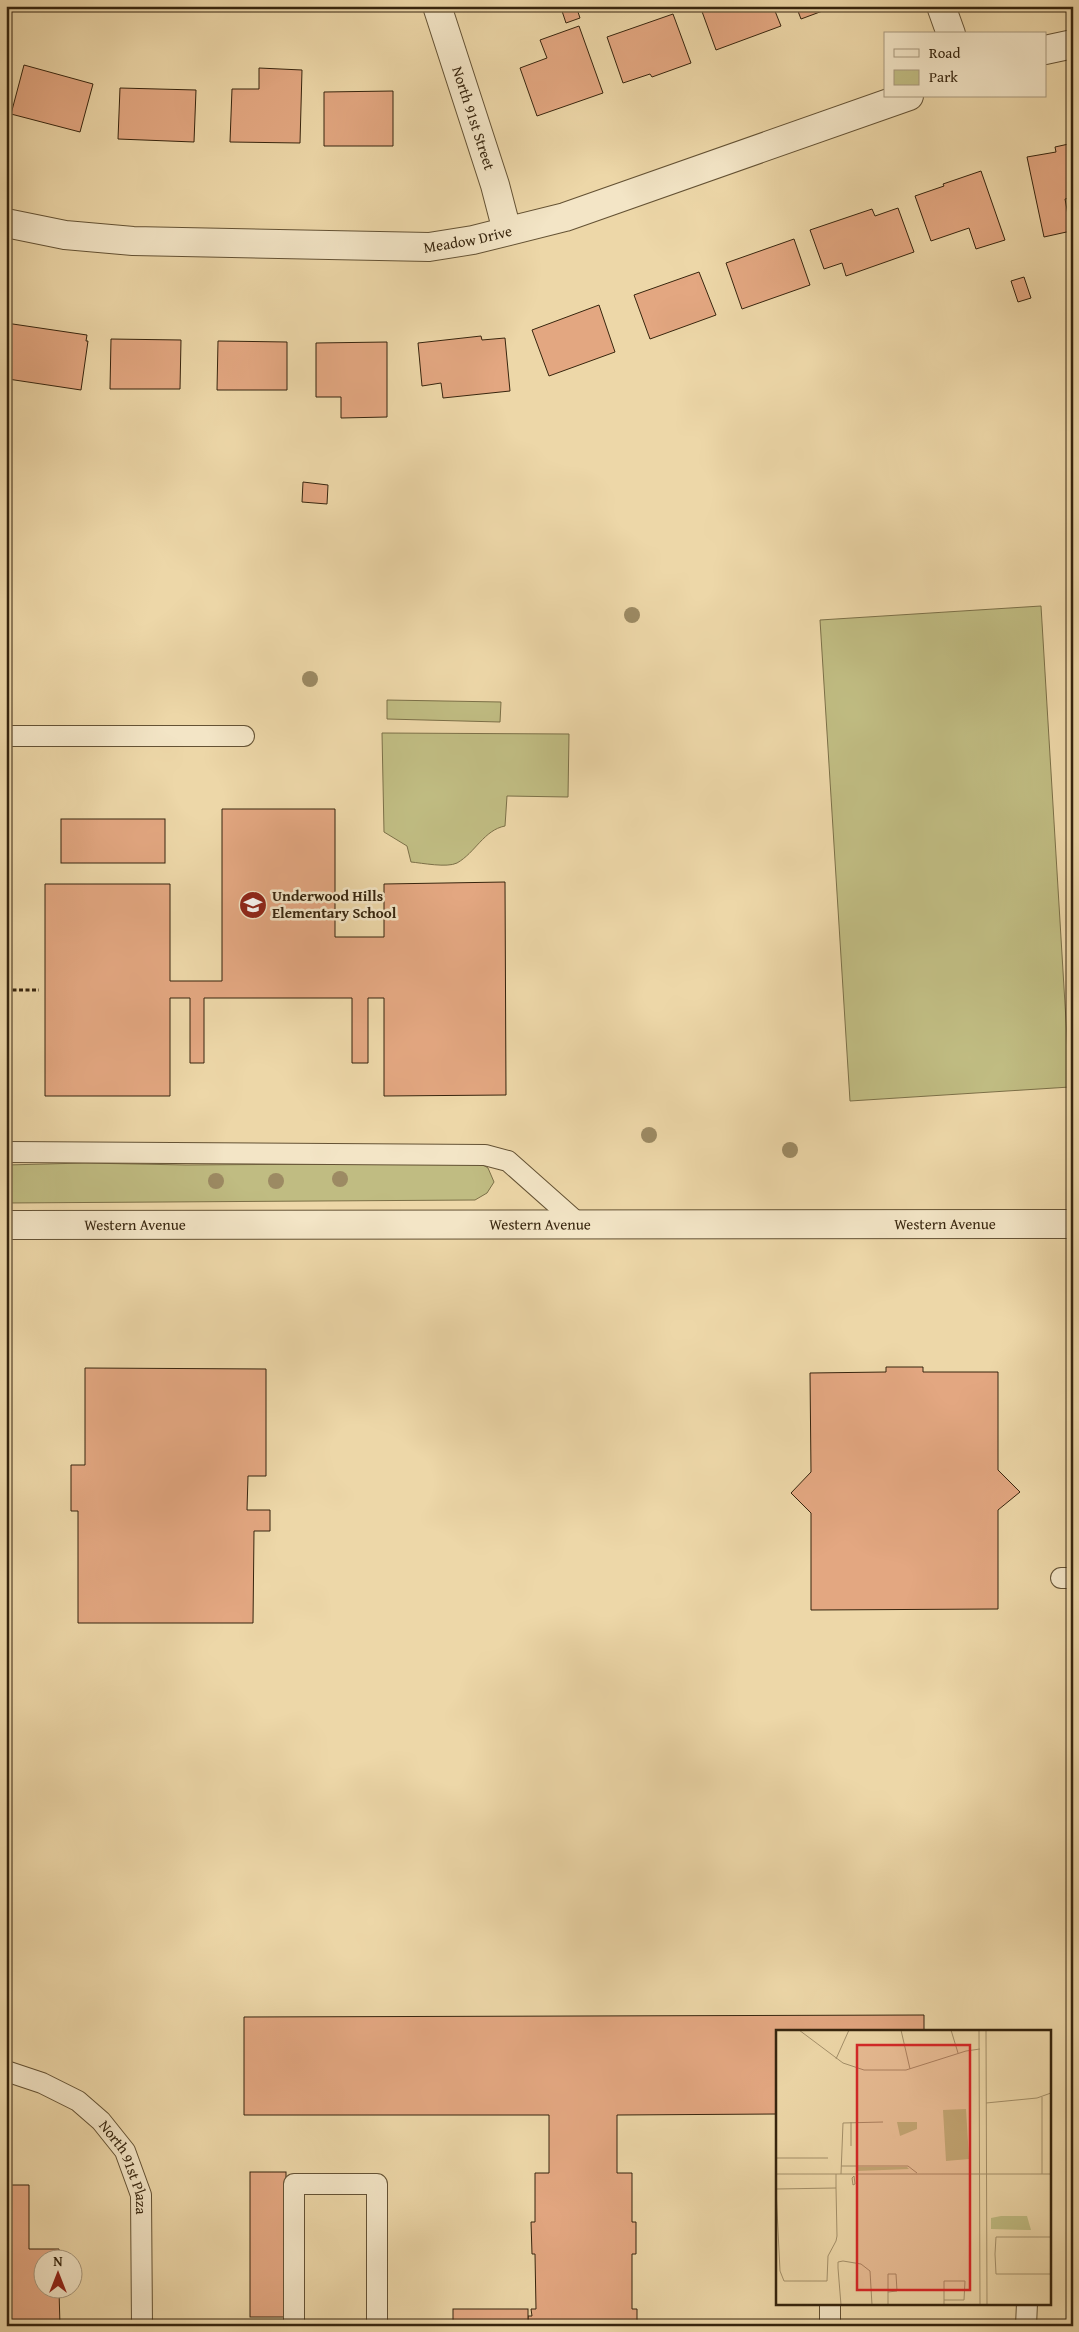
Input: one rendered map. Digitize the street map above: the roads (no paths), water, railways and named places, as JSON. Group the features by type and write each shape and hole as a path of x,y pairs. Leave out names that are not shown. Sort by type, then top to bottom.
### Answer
{"street":[{"name":"North 91st Street","path":"437,6 495,185 507,231"},
{"path":"941,6 950,32"},
{"path":"1046,50 1073,44"},
{"name":"Meadow Drive","path":"6,223 65,235 133,241 430,247 472,240 565,217 903,98"},
{"name":"Western Avenue","path":"6,1225 1073,1224"}],"lane":[{"path":"6,736 244,736"},
{"path":"6,1152 485,1155 508,1161 579,1224"},
{"name":"North 91st Plaza","path":"6,2071 42,2083 78,2101 101,2121 125,2152 141,2195 142,2326"},
{"path":"294,2326 294,2184 377,2184 378,2326"},
{"path":"830,2304 830,2326"},
{"path":"1026,2326 1027,2304"}],"place":[{"name":"Underwood Hills Elementary School","path":"253,905"}]}
